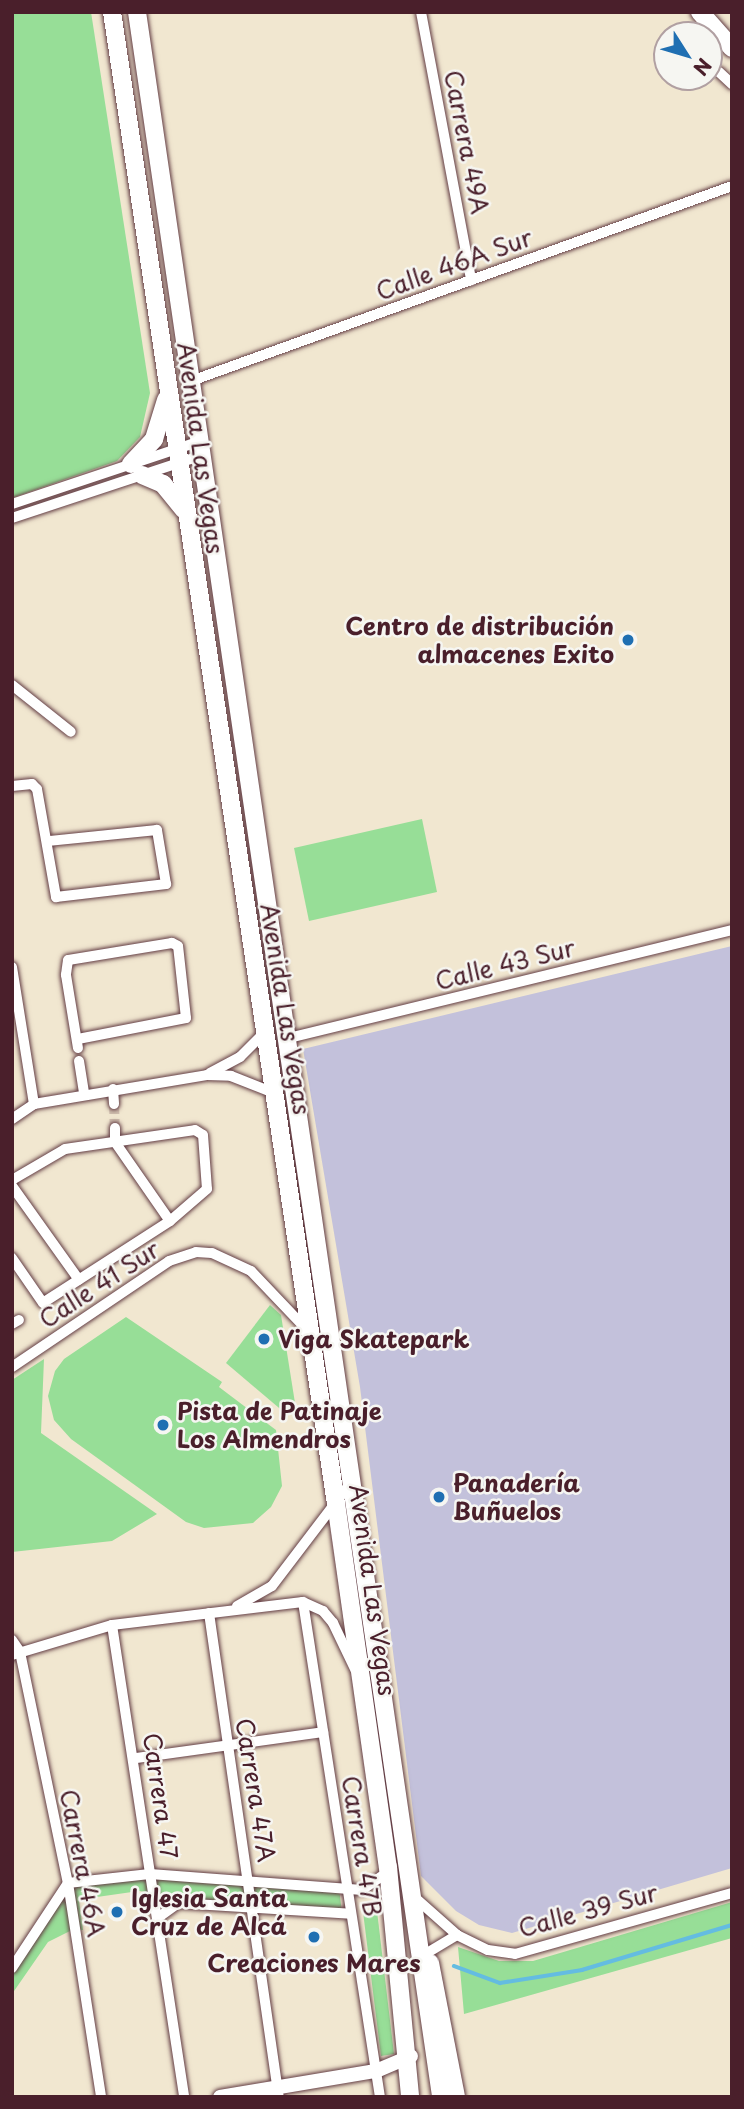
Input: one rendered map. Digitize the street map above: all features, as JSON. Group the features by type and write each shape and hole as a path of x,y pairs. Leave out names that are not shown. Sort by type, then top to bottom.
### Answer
{"main road":[{"name":"Avenida Las Vegas","path":"112,12 342,1542 388,1872 410,2097"},
{"name":"Avenida Las Vegas","path":"137,12 354,1478 410,1892 456,2097"},
{"path":"700,12 732,48"},
{"path":"168,390 158,431 137,470 163,484 186,512"},
{"path":"342,1542 356,1548 370,1595"},
{"path":"395,1935 408,1937 423,1951"},
{"name":"Avenida Las Vegas","path":"423,1951 441,2097"},
{"name":"Avenida Las Vegas","path":"408,2057 418,2097"}],"street":[{"name":"Carrera 49A","path":"421,12 471,280"},
{"name":"Calle 46A Sur","path":"191,381 732,186"},
{"path":"12,518 201,448"},
{"path":"12,504 137,470"},
{"path":"12,685 71,732"},
{"path":"12,786 32,784 37,789 56,897 166,884 157,830 48,841"},
{"name":"Calle 43 Sur","path":"289,1038 732,930"},
{"path":"172,943 178,946 186,1018 78,1044 66,975 68,960 172,943"},
{"path":"12,967 34,1104"},
{"path":"207,1074 240,1057 265,1032"},
{"path":"79,1061 84,1094"},
{"path":"12,1119 34,1104 207,1074 231,1076 274,1093"},
{"path":"113,1089 114,1104"},
{"path":"115,1128 115,1142 170,1221"},
{"path":"12,1258 43,1303 79,1280 170,1221 207,1189 202,1135 195,1130 65,1149 12,1183 79,1280"},
{"name":"Calle 41 Sur","path":"12,1367 169,1261 196,1252 212,1253 251,1270 310,1333"},
{"path":"229,1610 272,1586 354,1478"},
{"path":"16,1653 112,1625 303,1602 323,1611 333,1623 362,1684"},
{"name":"Carrera 47B","path":"303,1602 380,2097"},
{"name":"Carrera 47A","path":"209,1614 279,2092"},
{"name":"Carrera 47","path":"112,1625 136,1758 150,1874 159,1917 184,2097"},
{"name":"Carrera 46A","path":"12,1640 68,1883 101,2097"},
{"path":"136,1758 323,1731"},
{"path":"12,1968 68,1883 150,1874 348,1889 369,1888 388,1872"},
{"name":"Calle 39 Sur","path":"410,1892 457,1935 488,1950 527,1954 732,1894"},
{"path":"159,1917 177,1903 351,1914"},
{"path":"423,1951 457,1935"},
{"path":"219,2097 279,2092 376,2071 408,2057"}],"shaded area":[{"path":"732,946 732,1868 512,1933 479,1925 456,1911 421,1876 360,1387 303,1049"}],"green space":[{"path":"12,12 91,12 150,393 140,437 117,461 12,498"},
{"path":"422,819 437,892 309,921 294,848"},
{"name":"Viga Skatepark","path":"270,1305 281,1315 295,1403 285,1413 226,1363"},
{"name":"Pista de Patinaje Los Almendros","path":"126,1317 222,1382 219,1387 276,1430 282,1486 271,1507 253,1523 204,1528 186,1522 71,1439 54,1420 48,1396 55,1371 64,1359"},
{"path":"44,1359 41,1433 157,1514 112,1541 12,1552 12,1380"},
{"path":"150,1874 339,1888 342,1913 264,1908 139,1891 83,1899 79,1901 83,1930 70,1931 48,1942 12,1994 12,1968 69,1884"},
{"path":"732,1902 732,1938 464,2014 458,1947 499,1961 533,1961"},
{"path":"377,1911 394,2054 381,2056 363,1912"}],"waterway":[{"path":"454,1966 500,1983 582,1970 732,1925"}],"tunnel":[{"path":"114,1104 115,1128"}],"place":[{"name":"Centro de distribución almacenes Exito","path":"628,640"},
{"name":"Viga Skatepark","path":"264,1339"},
{"name":"Pista de Patinaje Los Almendros","path":"163,1425"},
{"name":"Panadería Buñuelos","path":"439,1497"},
{"name":"Iglesia Santa Cruz de Alcá","path":"117,1912"},
{"name":"Creaciones Mares","path":"314,1937"}]}
